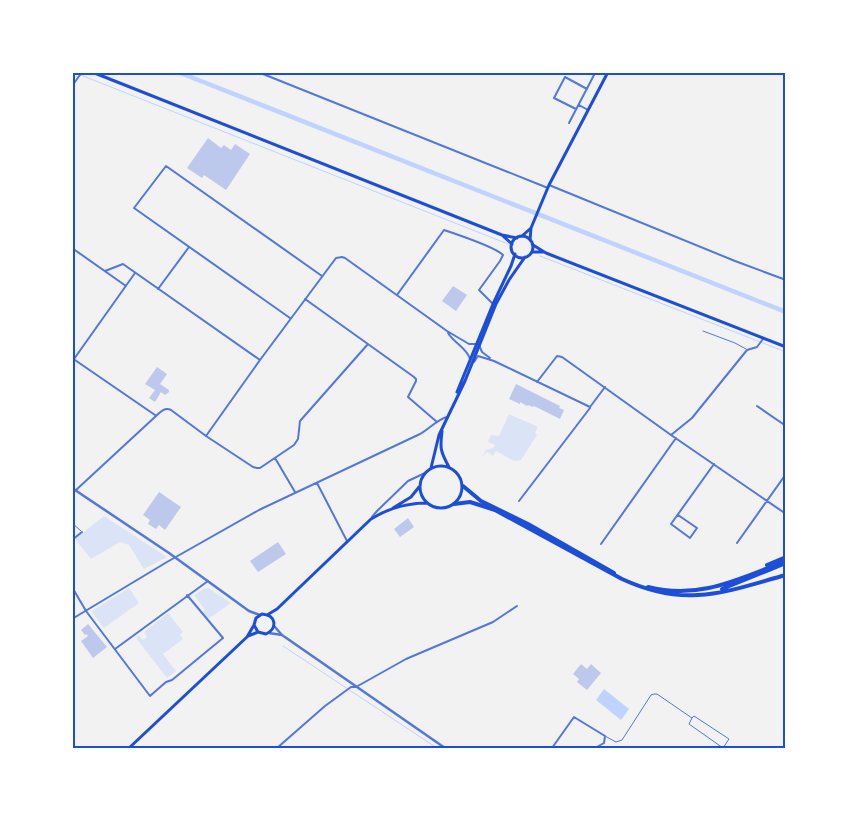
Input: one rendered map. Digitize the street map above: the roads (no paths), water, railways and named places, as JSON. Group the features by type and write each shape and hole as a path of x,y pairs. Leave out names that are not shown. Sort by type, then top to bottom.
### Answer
{"highway":[{"path":"463,486 481,500 622,577 661,590 691,591 712,588 786,560"},
{"path":"454,504 470,502 495,510 611,574 653,591 689,596 706,594 730,590 786,575"},
{"path":"706,594 745,580 786,560"}],"main road":[{"path":"92,72 502,236 517,238"},
{"path":"530,240 532,226 548,186 608,72"},
{"path":"532,226 522,236 517,238 512,244 512,250 519,257 529,256 532,252 533,244"},
{"path":"502,236 512,244"},
{"path":"522,236 546,253 763,339 786,346"},
{"path":"532,252 546,253"},
{"path":"432,468 437,440 468,373 493,304 515,254"},
{"path":"456,397 470,360 501,294 525,257"},
{"path":"443,428 442,456 449,467"},
{"path":"438,466 449,467 458,474 461,480 463,486 461,496 454,504 448,507 432,506 421,496 421,481 425,473 432,468 438,466"},
{"path":"129,748 247,637 255,620 260,615 267,615 277,609 371,519 411,497 420,487"},
{"path":"388,510 416,503 427,503"},
{"path":"272,619 277,609"},
{"path":"254,625 258,632 264,634 272,631 274,626 272,619 267,615"},
{"path":"247,637 258,632"}],"street":[{"path":"258,72 786,280"},
{"path":"72,86 81,73"},
{"path":"569,123 594,75"},
{"path":"576,109 554,98 565,77 587,89"},
{"path":"578,104 588,110"},
{"path":"291,319 134,208 166,166 322,276"},
{"path":"397,295 444,230 503,255 479,290 493,304"},
{"path":"158,289 189,246"},
{"path":"72,248 126,286"},
{"path":"206,436 322,276 335,259 342,257 447,331 469,344 478,344 482,352 494,361"},
{"path":"105,271 122,264 260,360"},
{"path":"135,273 73,358 156,416"},
{"path":"305,300 416,379 408,397 437,422"},
{"path":"447,331 452,339 467,352 470,360"},
{"path":"671,435 692,418 747,350 757,347 763,339"},
{"path":"76,490 156,416 163,410 169,409 255,468 260,468 294,445 298,439 300,421 368,344"},
{"path":"468,373 478,356 494,361 590,407"},
{"path":"537,382 557,356 562,357 786,514"},
{"path":"519,501 605,388"},
{"path":"757,406 786,426"},
{"path":"72,619 259,510 420,434 447,417"},
{"path":"600,544 676,438"},
{"path":"275,458 295,492"},
{"path":"678,515 697,528 690,538 671,524 714,464"},
{"path":"371,519 410,479 425,473"},
{"path":"737,543 786,474"},
{"path":"316,483 347,541"},
{"path":"72,488 208,580 249,611 260,615"},
{"path":"72,540 82,532"},
{"path":"115,650 208,580"},
{"path":"72,587 86,611 150,696 223,638 187,595"},
{"path":"277,748 325,706 351,687 356,687 406,659 493,622 517,606"},
{"path":"249,611 255,620"},
{"path":"274,626 282,635 444,748"},
{"path":"269,633 282,635"},
{"path":"552,748 574,717 605,736 604,744 595,748"}],"lane":[{"path":"702,331 735,343 747,350"},
{"path":"72,523 82,532"},
{"path":"605,736 616,742 622,740 651,695 658,694 692,718 694,716 729,739 724,748 689,724 692,718"}],"water":[{"path":"604,689 629,709 621,720 596,700"}],"waterway":[{"path":"73,72 508,244"},
{"path":"178,72 786,312"},
{"path":"540,256 786,352"},
{"path":"283,646 437,748"}]}
